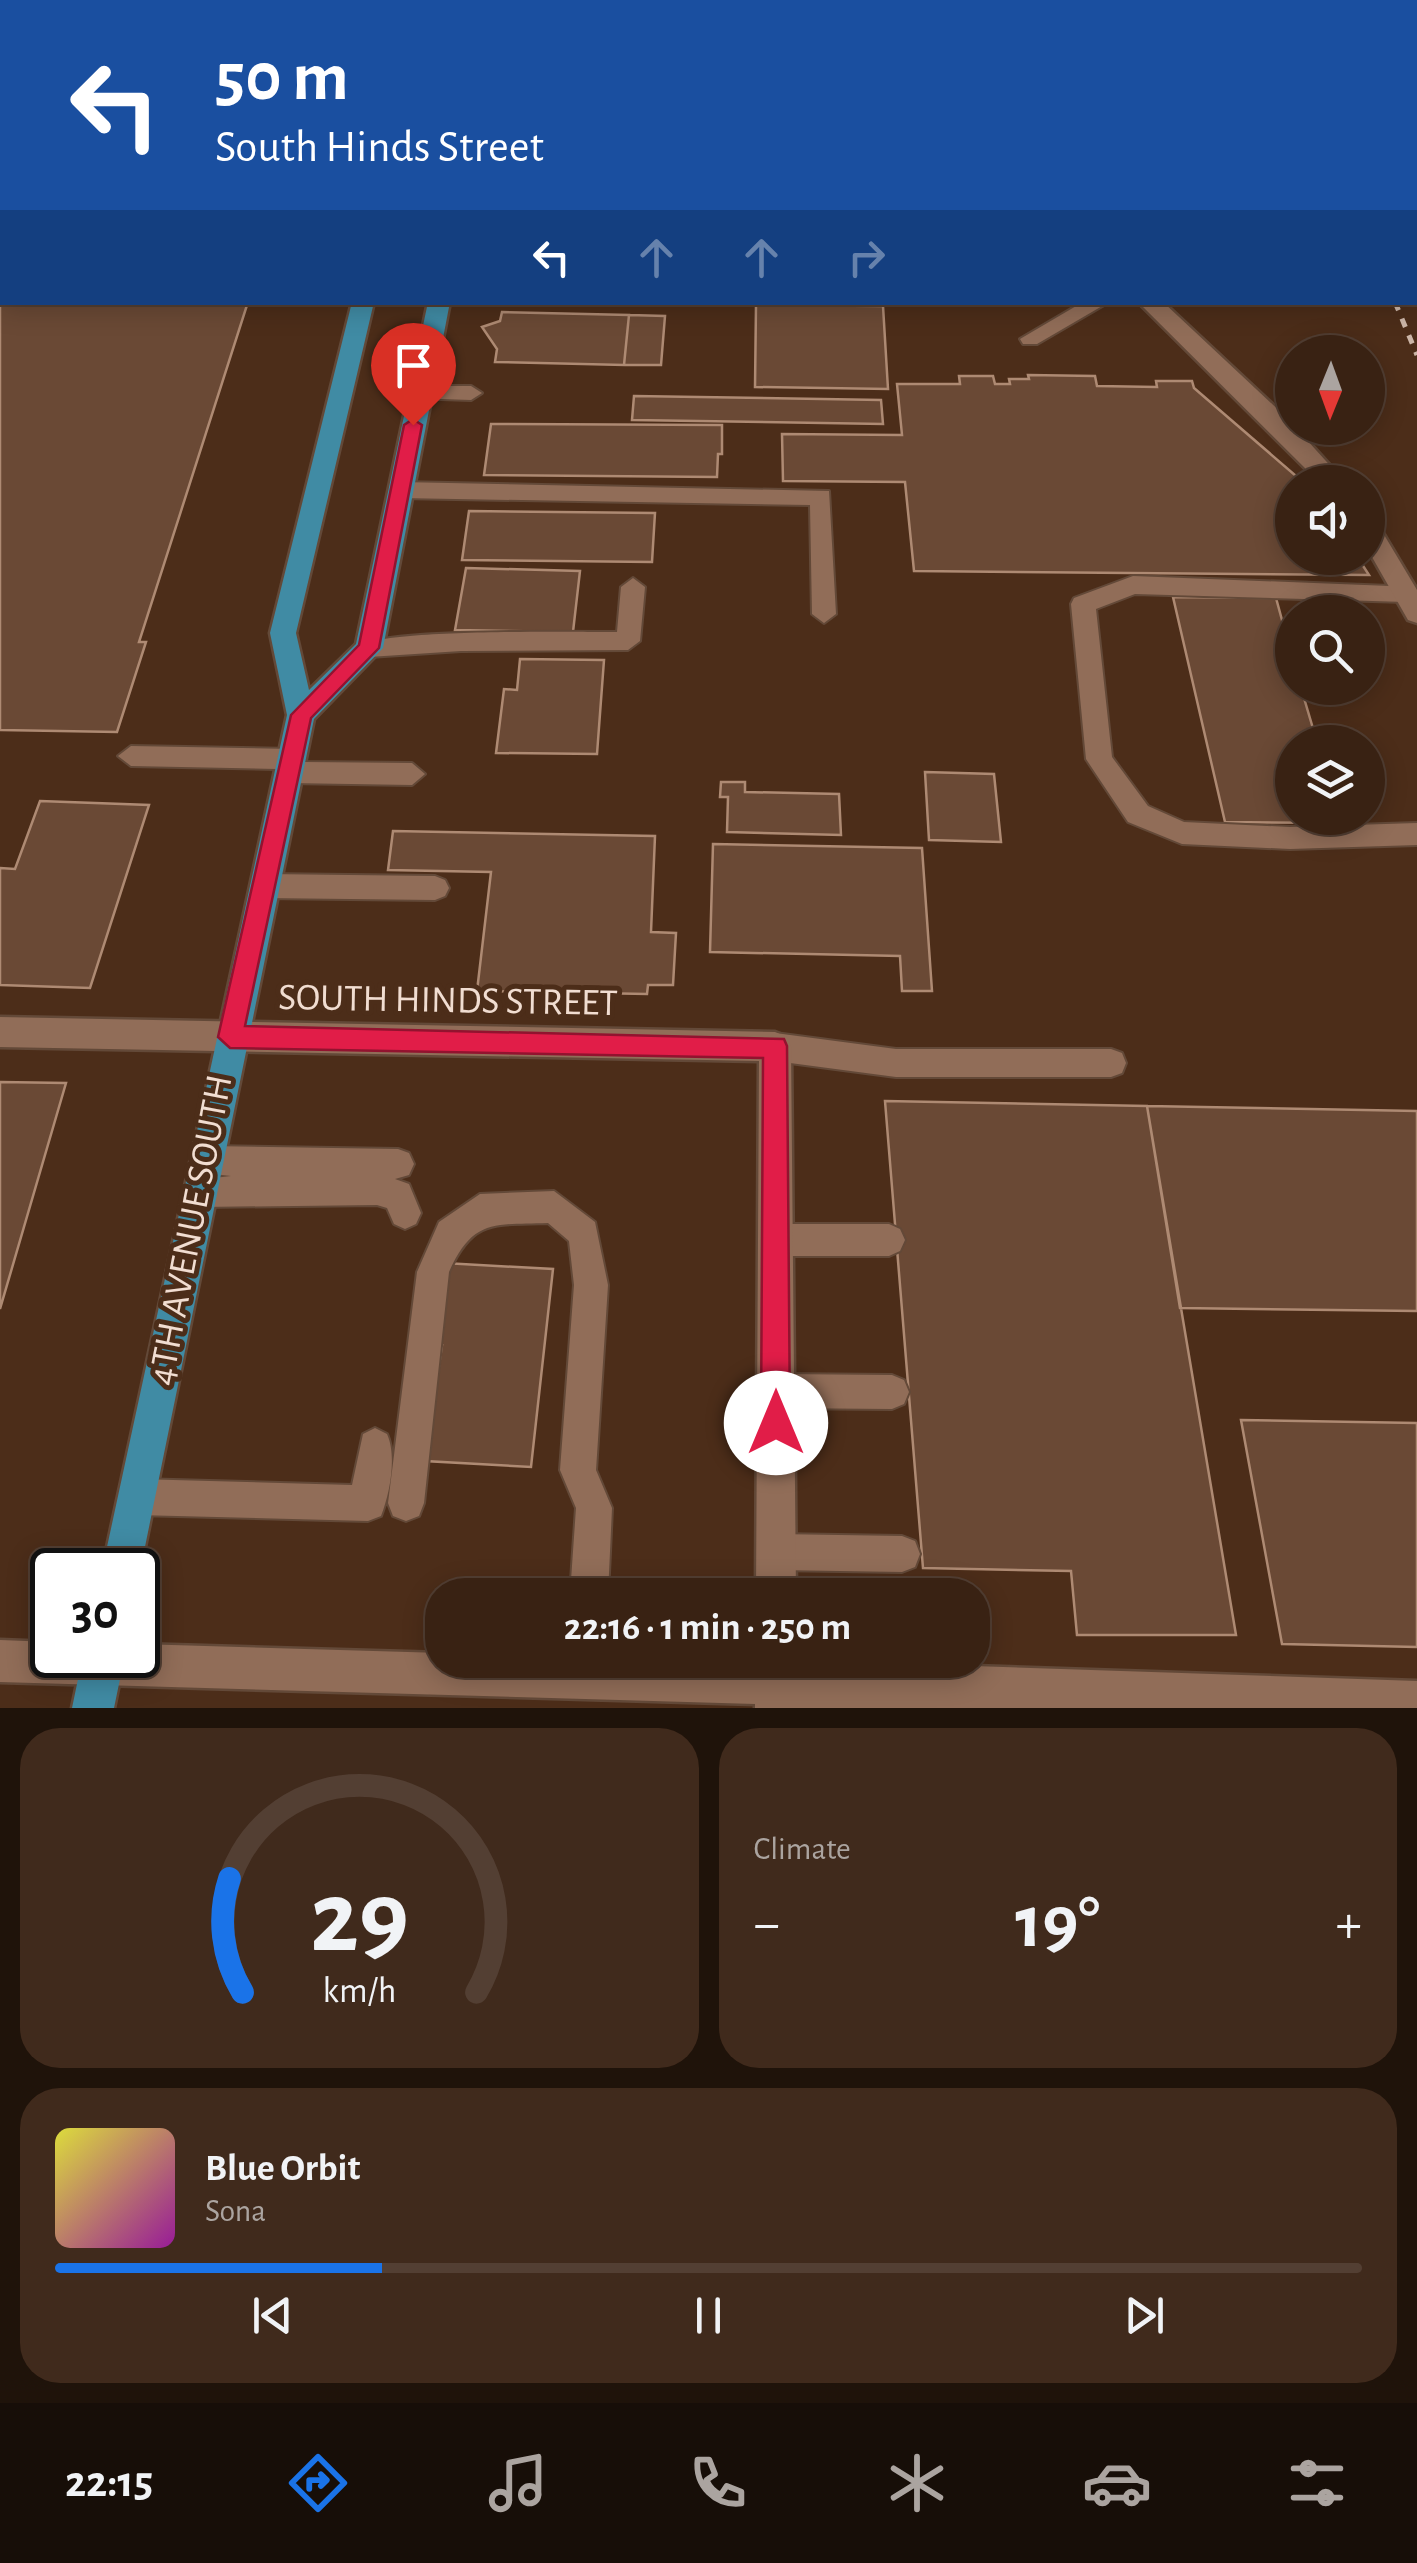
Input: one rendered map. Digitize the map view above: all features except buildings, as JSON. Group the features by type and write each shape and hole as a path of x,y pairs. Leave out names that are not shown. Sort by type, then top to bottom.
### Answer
{"main road":[{"name":"4TH AVENUE SOUTH","path":"127,1548 230,1037 302,715 283,634 362,305"},
{"path":"302,715 369,648 438,305"},
{"path":"93,1708 99,1678"}],"street":[{"path":"1152,305 1278,423 1316,465"},
{"path":"1385,558 1412,603"},
{"name":"SOUTH HINDS STREET","path":"0,1032 775,1046"},
{"path":"775,1046 776,1578"},
{"path":"0,1661 30,1661"},
{"path":"160,1661 425,1666"},
{"path":"700,1678 776,1684 1417,1702"}],"lane":[{"path":"1030,339 1092,305"},
{"path":"420,393 471,394"},
{"path":"400,490 821,497 824,614"},
{"path":"1412,603 1133,586 1083,604 1099,759 1138,814 1182,834 1290,838 1417,834"},
{"path":"369,648 628,641 633,587"},
{"path":"131,756 412,774"},
{"path":"264,886 435,888"},
{"path":"775,1046 896,1063 1111,1063"},
{"path":"202,1177 398,1164"},
{"path":"202,1177 377,1190 398,1196 405,1214"},
{"path":"406,1503 433,1272 450,1233 480,1210 554,1208 584,1233 591,1285 578,1470 594,1508 591,1578"},
{"path":"776,1240 889,1240"},
{"path":"776,1391 892,1392"},
{"path":"137,1497 368,1503 375,1446"},
{"path":"776,1552 902,1554"}],"railway":[{"path":"1396,305 1417,355"}],"route":[{"path":"413,425 369,648 302,715 230,1037 775,1046 776,1423"}]}
